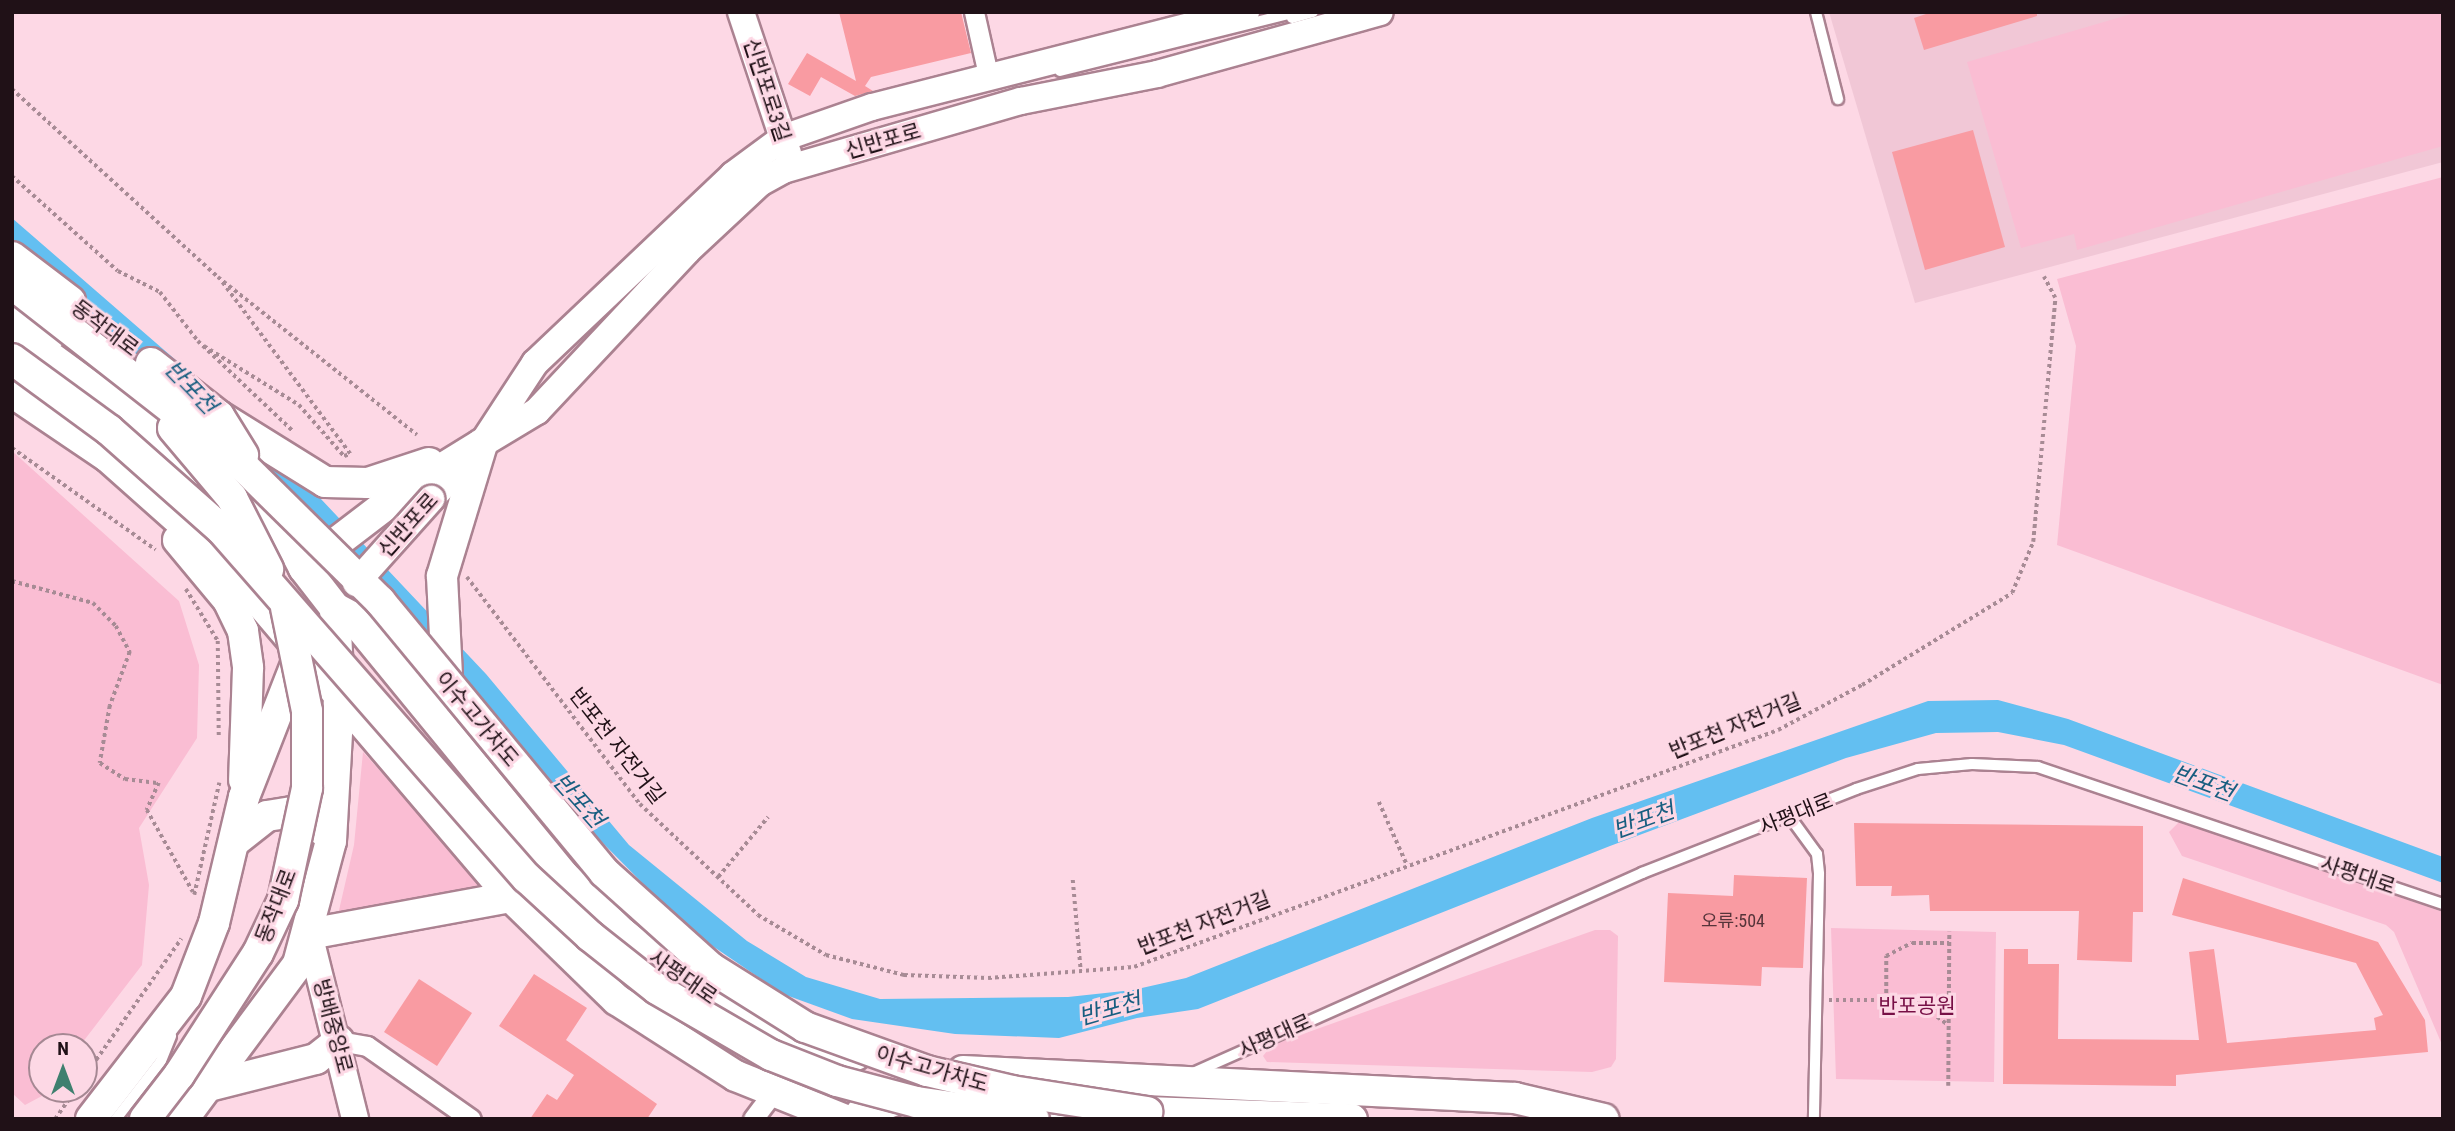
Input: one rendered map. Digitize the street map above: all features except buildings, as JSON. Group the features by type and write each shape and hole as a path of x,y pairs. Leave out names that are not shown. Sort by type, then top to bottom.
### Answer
{"main road":[{"name":"신반포로3길","path":"741,12 793,167"},
{"name":"신반포로","path":"343,612 356,583 482,444 536,363 733,175 783,138 872,107 1247,12"},
{"name":"신반포로","path":"482,444 537,411 687,251 761,183 793,167 1021,100 1157,74 1380,12"},
{"name":"동작대로","path":"12,257 219,416 313,560 343,612 331,841 309,934 298,964 278,995 183,1119"},
{"name":"이수고가차도","path":"12,284 237,460 380,601 604,872 710,968 805,1027 928,1071 1012,1091 1147,1112"},
{"name":"동작대로","path":"12,304 173,428 232,498 290,618 307,711 307,788 283,900 258,953 179,1075 145,1119"},
{"path":"12,329 157,435 313,560 359,525 482,444"},
{"name":"이수고가차도","path":"12,359 109,430 220,529 527,878 590,936 657,989 759,1049 837,1081 916,1102 1034,1119"},
{"path":"12,392 108,457 224,560 511,897 617,1000 736,1076 773,1092 856,1117 905,1096 1046,1077"},
{"path":"219,416 325,482 368,483 482,444"},
{"path":"456,740 446,672 454,577 482,444"},
{"path":"108,457 228,600 243,631 248,668 244,797"},
{"path":"91,1119 186,996 214,923 244,797 302,649 343,612"},
{"name":"사평대로","path":"343,612 405,679 563,875 622,933 695,989 791,1041 860,1056 1046,1077 1515,1098 1604,1119"},
{"path":"234,842 267,816 292,812 313,819 331,841"},
{"path":"309,934 511,897"},
{"name":"방배중앙로","path":"309,934 328,1016 340,1041 355,1119"},
{"path":"209,1086 316,1059 340,1041"},
{"path":"856,1117 860,1056"},
{"path":"975,1119 974,1099 1004,1082"},
{"name":"이수고가차도","path":"1060,1119 1147,1112 1352,1119"}],"street":[{"path":"974,12 994,78"},
{"path":"340,1041 367,1046 471,1119"},
{"path":"753,1119 773,1092"}],"lane":[{"path":"994,78 1076,69 1297,12"},
{"path":"1021,100 1090,71 1313,12"},
{"path":"1816,12 1838,99"},
{"name":"사평대로","path":"1173,1081 1643,873 1919,769 1972,764 2038,767 2443,904"},
{"path":"1790,817 1816,854 1814,1119"},
{"path":"116,1119 160,1061 186,996"}],"path":[{"path":"12,89 218,277 417,435"},
{"path":"12,176 118,271 160,292 198,341 302,439"},
{"path":"198,341 299,405 344,456 350,454 218,277"},
{"name":"반포천 자전거길","path":"454,577 640,804 758,915 826,955 904,975 988,978 1134,967 1778,730 1862,685 2012,593 2033,542 2055,298 2044,277"},
{"path":"12,448 165,556"},
{"path":"178,577 218,641 220,751"},
{"path":"12,581 93,603 125,643 130,652 110,706 100,763 125,779 159,783 147,810 187,883"},
{"path":"191,906 220,779"},
{"path":"1379,802 1407,865"},
{"path":"718,877 768,817"},
{"path":"1073,880 1081,971"},
{"path":"1948,1086 1949,932"},
{"path":"98,1057 185,933"},
{"path":"1886,1000 1886,956 1912,943 1949,943"},
{"path":"1816,1000 1915,1000 1948,1025"},
{"path":"55,1119 66,1103"}],"shaded area":[{"path":"1829,12 2443,12 2443,162 1915,303"}],"green space":[{"path":"2138,12 2443,12 2443,146 2077,250 2074,234 2021,248 1967,62"},
{"path":"2443,177 2443,685 2057,545 2076,346 2057,279"},
{"path":"12,451 179,601 199,665 197,738 139,828 149,885 142,965 90,1033 28,1033 29,1103 25,1105 12,1093"},
{"path":"363,752 490,893 337,919 354,845"},
{"path":"2180,821 2443,912 2443,1047 2394,932 2386,925 2182,856 2169,832"},
{"name":"반포공원","path":"1831,928 1996,932 1994,1082 1836,1079"},
{"path":"1595,930 1610,930 1618,936 1616,1059 1611,1067 1592,1072 1267,1062 1263,1056 1272,1045"}],"water":[{"name":"반포천","path":"12,218 254,428 486,674 629,845 747,941 806,977 880,999 1068,997 1133,990 1186,978 1592,818 1928,701 1998,700 2068,719 2443,857 2443,883 2064,745 1998,732 1936,733 1846,758 1610,846 1198,1009 1137,1018 1059,1038 955,1034 852,1019 783,994 689,930 577,817 239,452 85,307 12,251"}]}
